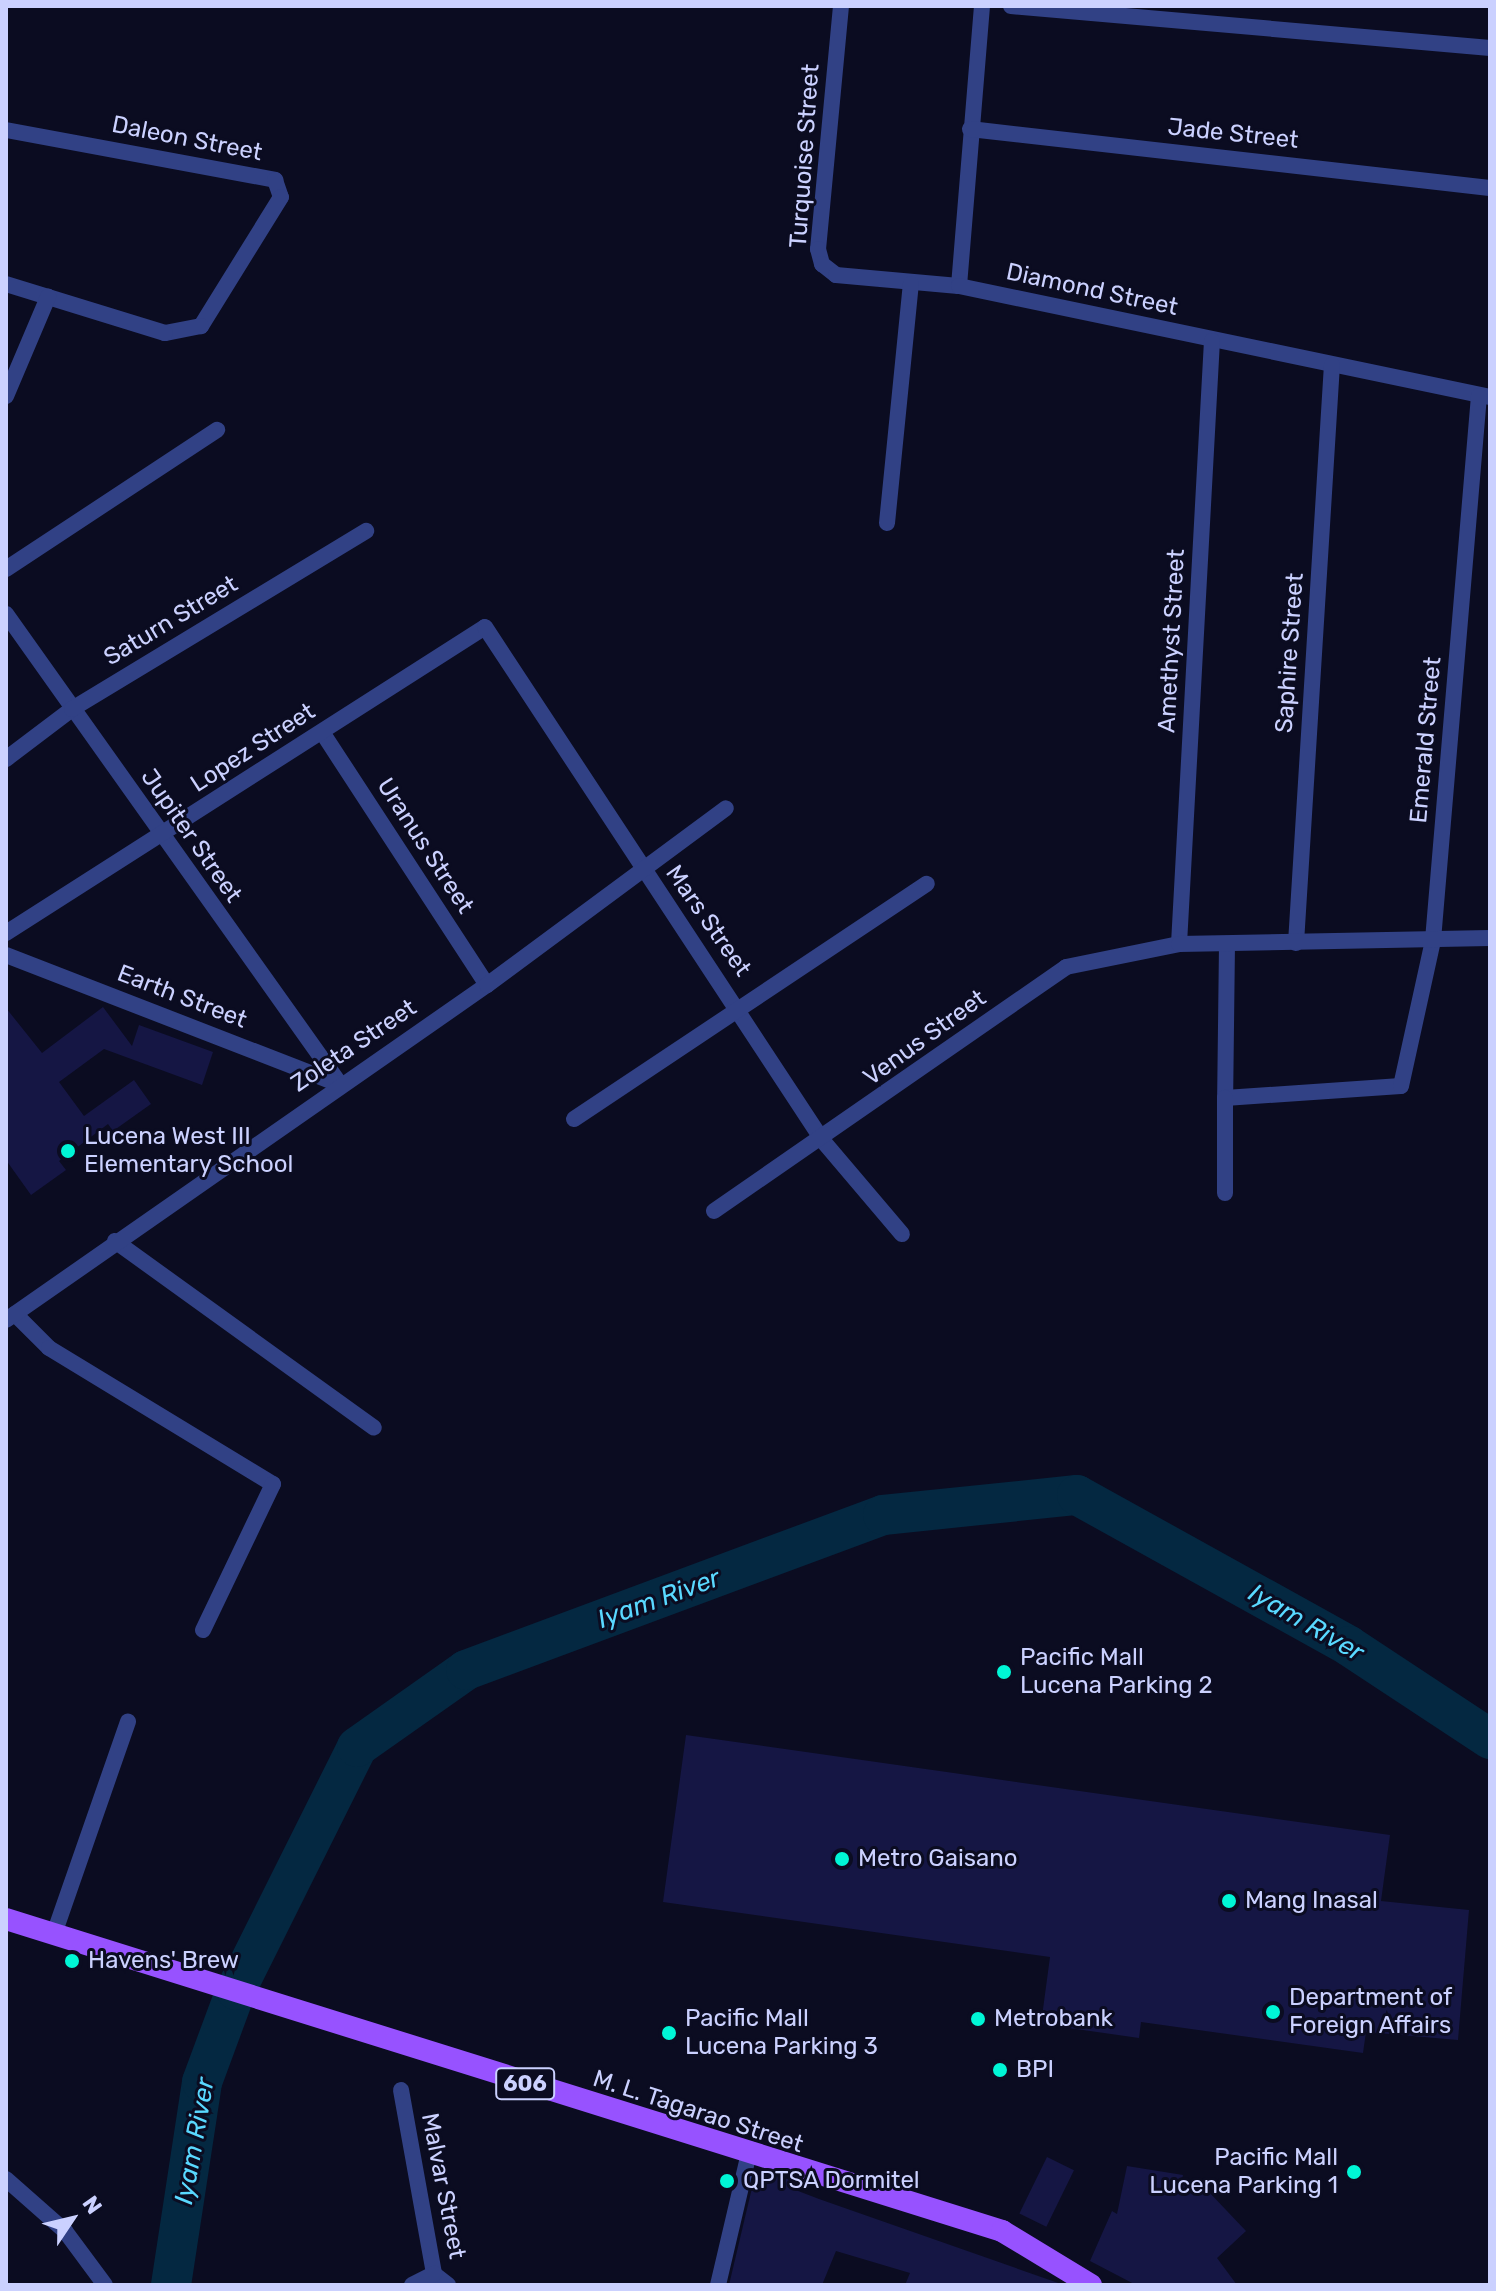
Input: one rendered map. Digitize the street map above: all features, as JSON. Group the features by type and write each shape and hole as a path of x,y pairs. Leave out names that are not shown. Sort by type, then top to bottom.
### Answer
{"main road":[{"name":"M. L. Tagarao Street","path":"6,1919 283,2005 748,2157 1002,2231 1091,2285"}],"street":[{"name":"Turquoise Street","path":"841,6 818,249 836,275 959,286"},
{"path":"959,286 982,6"},
{"path":"1011,6 1490,48"},
{"name":"Jade Street","path":"970,129 1490,188"},
{"name":"Daleon Street","path":"6,130 275,180 281,197 201,326 165,333 6,284"},
{"path":"887,523 911,284"},
{"name":"Diamond Street","path":"959,286 1484,396"},
{"path":"6,396 48,297"},
{"name":"Amethyst Street","path":"1179,944 1212,341"},
{"name":"Saphire Street","path":"1296,943 1332,365"},
{"name":"Emerald Street","path":"1225,1098 1401,1086 1433,940 1484,396"},
{"path":"6,569 217,430"},
{"name":"Saturn Street","path":"6,759 72,709 366,531"},
{"name":"Jupiter Street","path":"6,614 160,836 340,1084"},
{"name":"Lopez Street","path":"6,933 485,627"},
{"name":"Mars Street","path":"485,627 644,871 739,1008 823,1141 902,1234"},
{"name":"Uranus Street","path":"322,732 487,985"},
{"name":"Zoleta Street","path":"10,1317 340,1084 487,985 726,808"},
{"path":"574,1119 927,884"},
{"name":"Venus Street","path":"714,1211 823,1141 1066,967 1179,944 1490,938"},
{"path":"1225,1193 1227,944"},
{"name":"Earth Street","path":"6,955 340,1084"},
{"path":"115,1241 374,1428"},
{"path":"10,1317 49,1348 273,1484 203,1630"},
{"path":"54,1934 128,1722"},
{"name":"Malvar Street","path":"401,2090 434,2274 448,2285"},
{"path":"718,2285 748,2157"},
{"path":"6,2179 65,2231 104,2285"},
{"path":"412,2285 434,2274"}],"building":[{"path":"103,1007 132,1046 139,1025 213,1052 202,1085 104,1049 59,1082 84,1116 134,1080 151,1104 113,1131 108,1124 59,1161 66,1170 31,1195 6,1160 6,1008 42,1053"},
{"path":"686,1735 1390,1835 1381,1901 1469,1910 1458,2040 1366,2032 1363,2053 1141,2022 1139,2038 1041,2024 1050,1957 663,1902"},
{"path":"1047,2157 1074,2170 1046,2227 1019,2214"},
{"path":"1127,2166 1183,2175 1181,2184 1208,2191 1246,2231 1217,2258 1237,2285 1136,2285 1090,2261 1112,2211 1117,2214"},
{"path":"756,2171 795,2181 793,2189 819,2199 1064,2285 905,2285 910,2273 836,2251 822,2285 729,2285"}],"waterway":[{"name":"Iyam River","path":"171,2285 202,2082 236,1990 357,1747 466,1670 883,1515 1077,1495 1349,1646 1490,1739"}],"place":[{"name":"Lucena West III Elementary School","path":"68,1151"},
{"name":"Pacific Mall Lucena Parking 2","path":"1004,1672"},
{"name":"Metro Gaisano","path":"842,1859"},
{"name":"Mang Inasal","path":"1229,1901"},
{"name":"Havens' Brew","path":"72,1961"},
{"name":"Department of Foreign Affairs","path":"1273,2012"},
{"name":"Metrobank","path":"978,2019"},
{"name":"Pacific Mall Lucena Parking 3","path":"669,2033"},
{"name":"BPI","path":"1000,2070"},
{"name":"Pacific Mall Lucena Parking 1","path":"1354,2172"},
{"name":"QPTSA Dormitel","path":"727,2181"}]}
